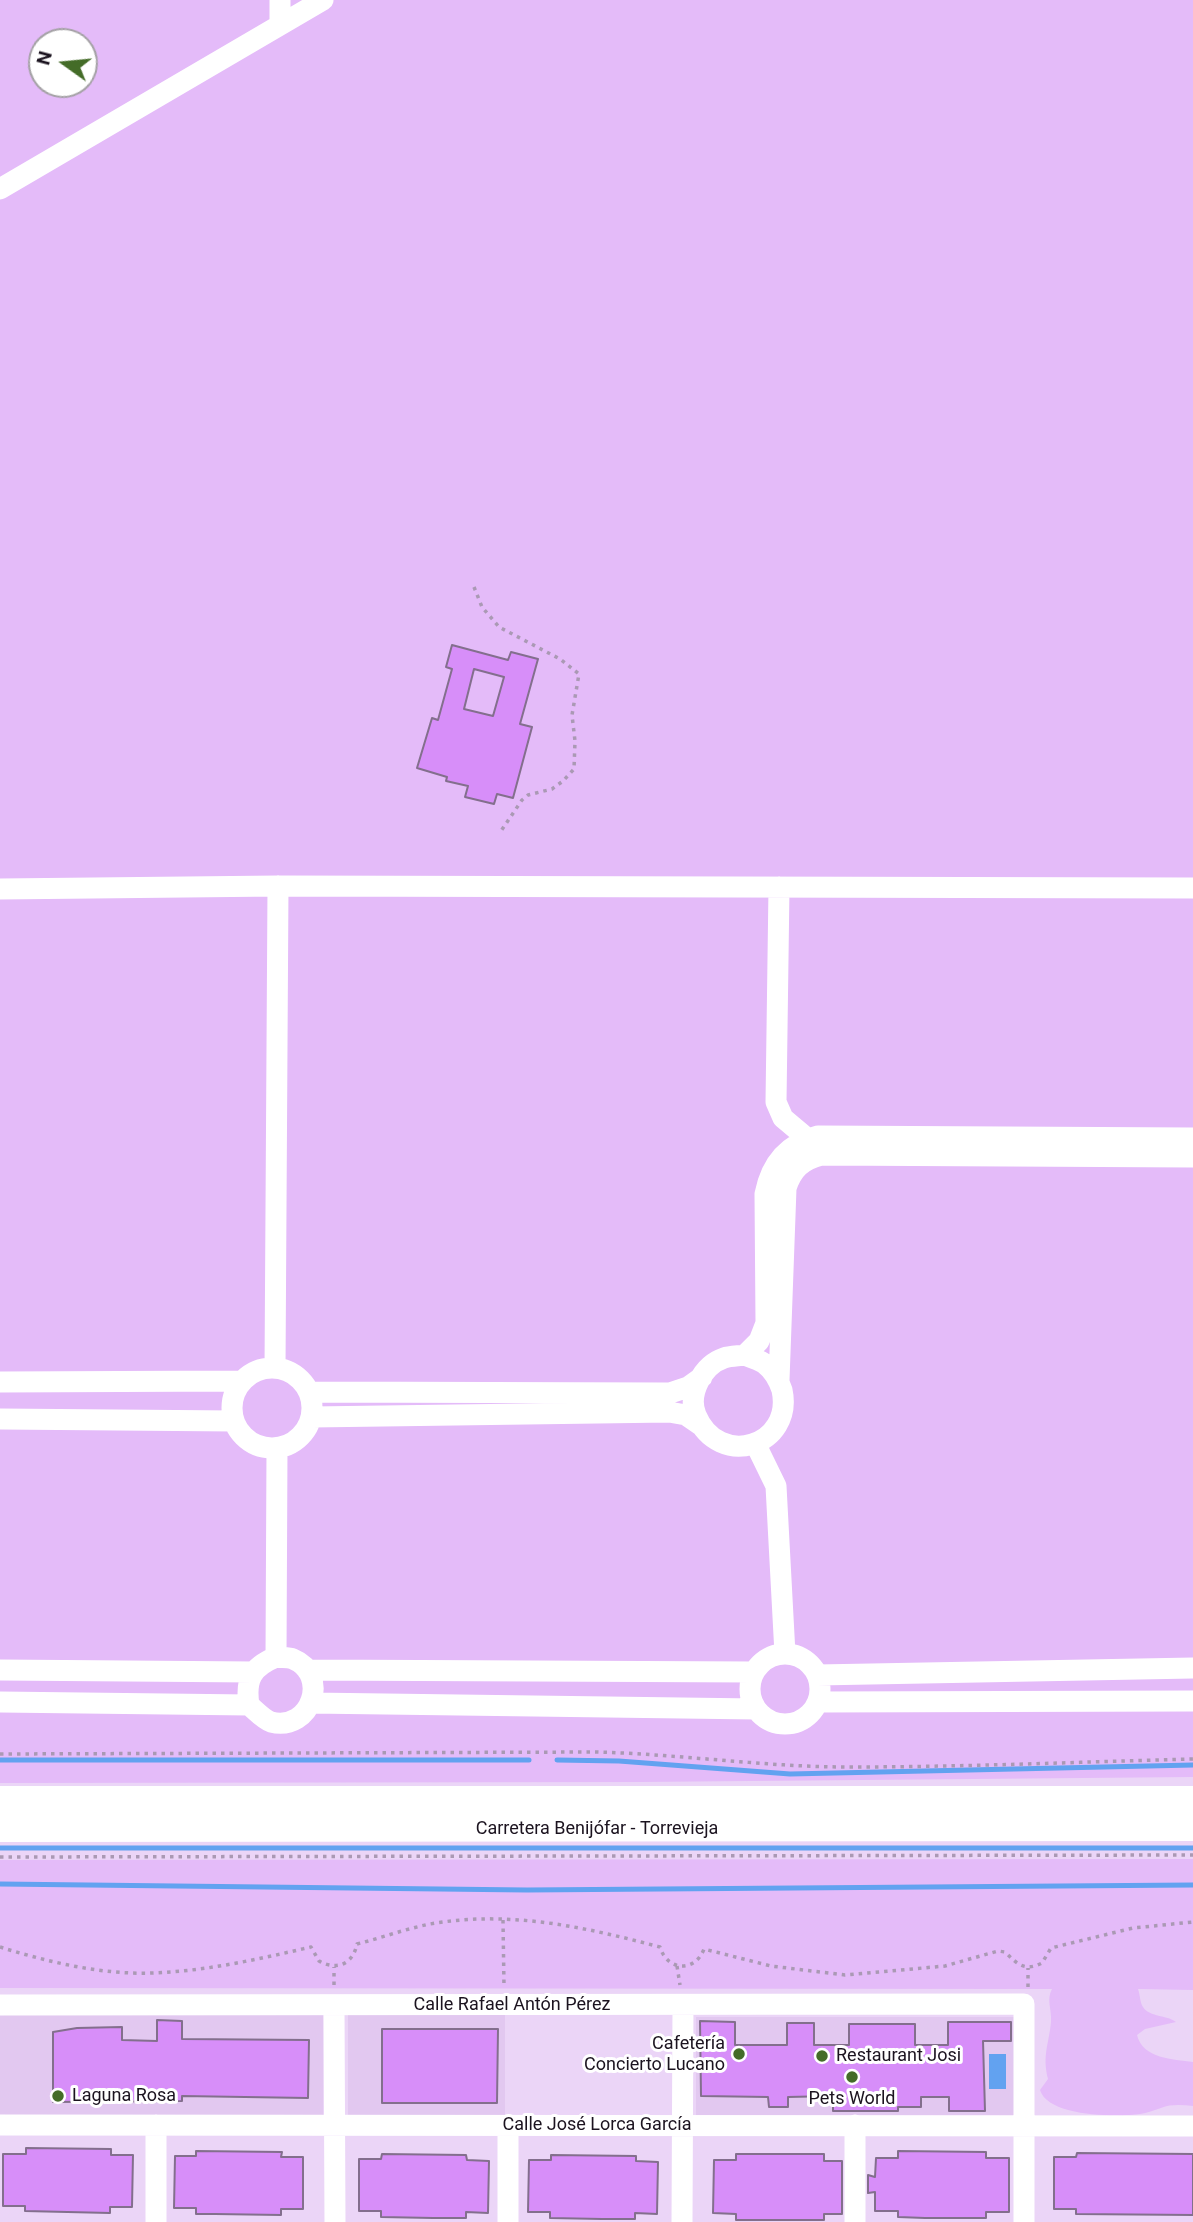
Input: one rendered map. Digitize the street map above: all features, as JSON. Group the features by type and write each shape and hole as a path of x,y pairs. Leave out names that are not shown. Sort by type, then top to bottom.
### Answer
{"main road":[{"name":"Carretera Benijófar - Torrevieja","path":"0,1800 1193,1800"},
{"name":"Carretera Benijófar - Torrevieja","path":"0,1828 1193,1827"}],"street":[{"path":"280,0 280,25"},
{"path":"0,189 323,0"},
{"path":"275,1368 278,886"},
{"path":"0,889 278,886 1193,887"},
{"path":"779,887 776,1102 783,1118 808,1139"},
{"path":"745,1356 759,1341 766,1323 765,1194 768,1181 781,1157 808,1139 818,1136 1193,1138"},
{"path":"779,1380 765,1364 745,1356 724,1358 705,1370 695,1389 694,1411 704,1431 722,1444 743,1447 756,1445 778,1423 784,1402 779,1380 786,1188 795,1169 802,1162 821,1155 1193,1157"},
{"path":"275,1368 286,1370 300,1379 310,1392 312,1417 305,1432 293,1443 278,1449 261,1448 246,1440 236,1428 231,1412 233,1396 241,1381 254,1371 275,1368"},
{"path":"310,1392 670,1393 688,1387 702,1377"},
{"path":"0,1382 241,1381"},
{"path":"312,1417 669,1412 686,1415 702,1426"},
{"path":"0,1419 234,1421"},
{"path":"756,1445 776,1486 785,1654"},
{"path":"276,1657 278,1449"},
{"path":"785,1654 804,1660 817,1675 820,1689 818,1702 806,1717 789,1725 770,1721 756,1709 750,1691 754,1672 767,1659 785,1654"},
{"path":"0,1702 248,1705 268,1721 285,1724 301,1717 311,1703 314,1686 307,1670 293,1659 276,1657 260,1664 250,1678 248,1705"},
{"path":"817,1675 1193,1668"},
{"path":"0,1670 254,1672"},
{"path":"307,1670 754,1672"},
{"path":"818,1702 1193,1700"},
{"path":"311,1703 756,1709"},
{"name":"Calle Rafael Antón Pérez","path":"0,2005 1024,2004 1024,2126"},
{"path":"682,2222 683,2005"},
{"path":"334,2006 335,2222"},
{"name":"Calle José Lorca García","path":"0,2124 1193,2126"},
{"path":"156,2125 156,2222"},
{"path":"508,2125 508,2222"},
{"path":"855,2125 855,2222"},
{"path":"1024,2126 1024,2222"}],"path":[{"path":"474,587 482,607 499,627 560,659 579,674 572,715 574,769 552,789 528,795 522,800 501,831"},
{"path":"0,1754 595,1752 688,1756 758,1764 848,1767 1193,1759"},
{"path":"0,1857 1193,1855"},
{"path":"503,1920 504,2005"},
{"path":"0,1947 64,1964 151,1973 247,1962 311,1947 319,1961 334,1967 350,1960 357,1944 428,1925 503,1920 537,1921 604,1932 660,1947 666,1959 677,1966 691,1965 704,1949 771,1966 845,1975 946,1966 998,1951 1005,1952 1015,1963 1028,1968 1042,1963 1051,1948 1133,1928 1193,1922"}],"shaded area":[{"path":"0,0 1193,0 1193,1777 641,1782 0,1783"},
{"path":"1193,1859 1193,1990 1138,1989 1141,2003 1146,2010 1176,2022 1145,2029 1137,2035 1145,2049 1152,2053 1193,2062 1193,2106 1169,2106 1140,2114 1084,2113 1056,2106 1046,2099 1040,2090 1048,2079 1046,2056 1052,1989 0,1988 0,1860"},
{"path":"323,2014 323,2115 0,2115 0,2015"},
{"path":"348,2015 505,2015 505,2115 348,2115"},
{"path":"696,2017 1015,2017 1014,2115 696,2115"}],"water":[{"path":"989,2054 1006,2054 1006,2089 989,2089"}],"building":[{"path":"452,645 508,660 511,652 538,659 520,724 532,727 513,798 497,794 494,804 465,797 468,786 446,781 447,777 417,768 432,718 438,720 452,669 446,667","holes":["474,669 504,677 493,716 464,709"]},
{"path":"157,2020 182,2021 182,2039 309,2040 308,2098 182,2096 182,2101 53,2102 53,2032 77,2028 122,2027 122,2040 157,2041"},
{"path":"700,2021 735,2022 735,2045 787,2045 787,2023 814,2023 814,2045 849,2045 849,2024 915,2024 915,2045 948,2045 948,2022 1011,2022 1011,2041 983,2041 985,2111 949,2111 949,2097 921,2097 921,2107 898,2107 898,2111 833,2111 833,2096 788,2097 788,2107 769,2107 768,2097 701,2096"},
{"path":"382,2029 498,2029 497,2103 382,2103"},
{"path":"26,2148 111,2149 111,2155 133,2155 132,2207 110,2207 110,2213 25,2211 25,2206 3,2206 3,2154 26,2154"},
{"path":"196,2151 282,2152 281,2157 303,2157 303,2209 281,2209 281,2215 196,2214 196,2208 174,2208 175,2156 196,2156"},
{"path":"898,2151 986,2152 986,2158 1009,2158 1009,2212 986,2212 986,2218 925,2218 898,2217 898,2211 875,2211 875,2192 868,2193 868,2175 875,2177 876,2158 898,2158"},
{"path":"1077,2153 1193,2154 1193,2215 1076,2214 1076,2209 1054,2209 1054,2157 1076,2157"},
{"path":"382,2154 466,2155 467,2160 489,2161 488,2213 466,2212 466,2218 433,2218 381,2217 381,2211 359,2211 359,2159 381,2159"},
{"path":"736,2154 824,2154 824,2161 842,2161 842,2214 824,2214 824,2220 736,2220 736,2214 713,2213 714,2160 736,2160"},
{"path":"551,2155 636,2156 636,2161 658,2162 657,2214 635,2213 635,2219 602,2219 550,2218 550,2212 528,2212 529,2160 551,2160"}],"waterway":[{"path":"0,1760 529,1760"},
{"path":"557,1760 619,1761 790,1774 1193,1765"},
{"path":"0,1848 1193,1848"},
{"path":"0,1884 527,1890 1193,1885"}],"place":[{"name":"Cafetería Concierto Lucano","path":"739,2054"},
{"name":"Restaurant Josi","path":"822,2056"},
{"name":"Pets World","path":"852,2077"},
{"name":"Laguna Rosa","path":"58,2096"}]}
